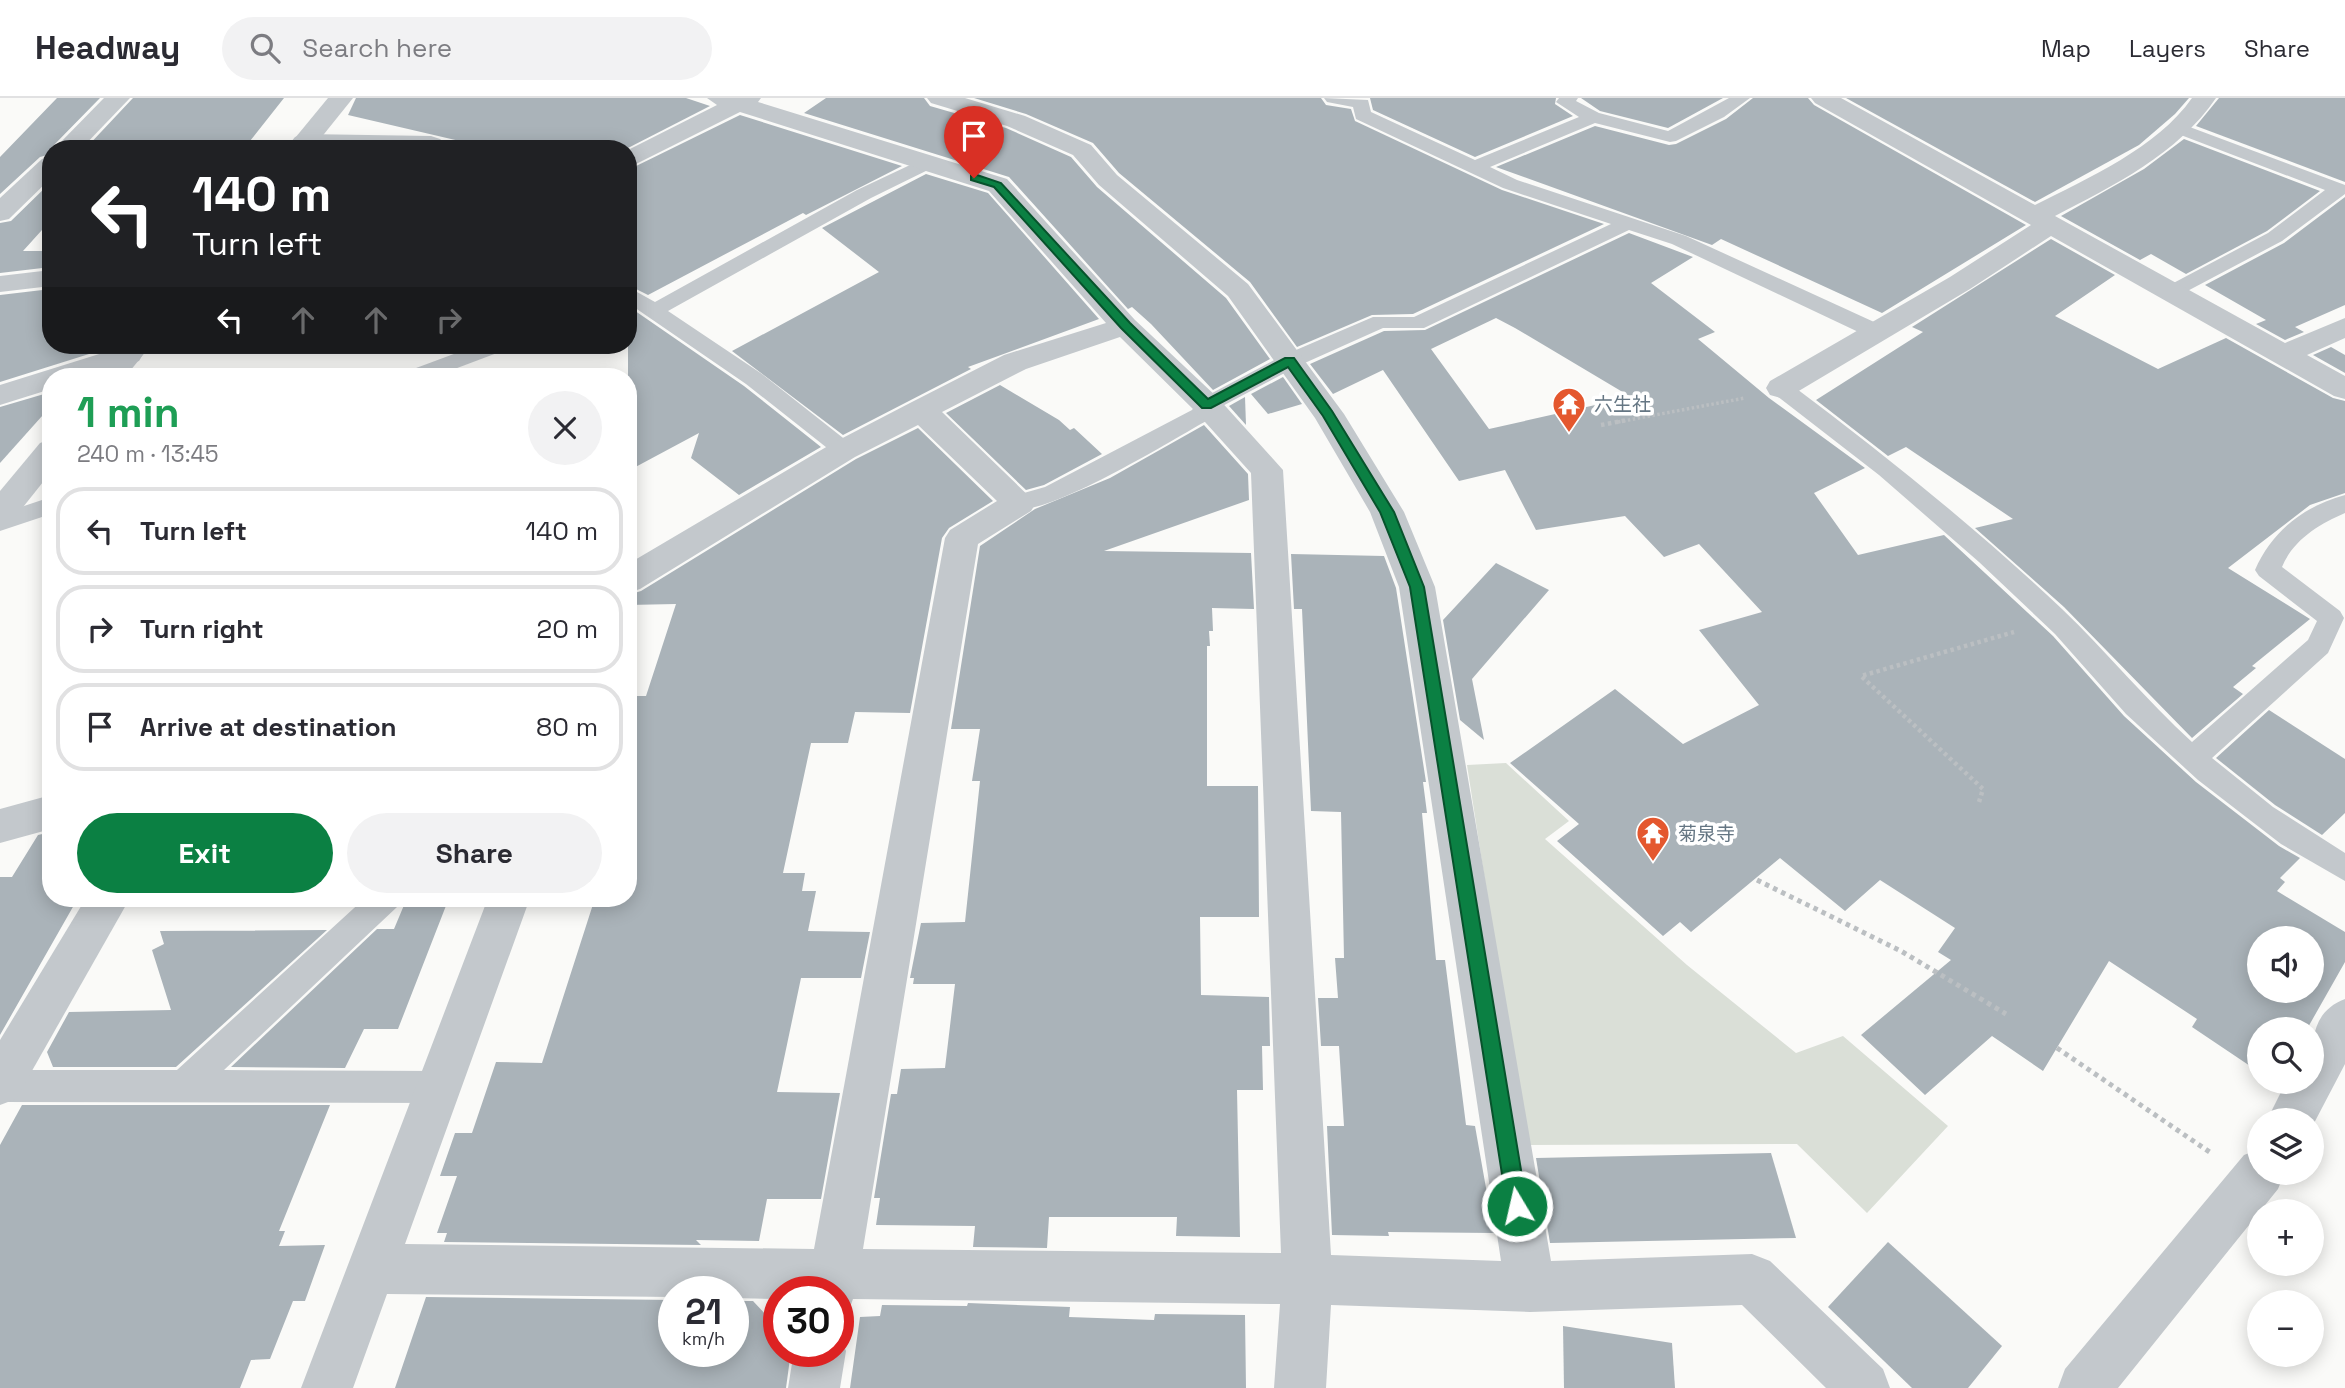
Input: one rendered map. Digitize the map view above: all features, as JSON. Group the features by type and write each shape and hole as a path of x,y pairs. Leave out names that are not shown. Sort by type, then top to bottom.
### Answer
{"street":[{"path":"75,140 118,98"},
{"path":"305,140 341,98"},
{"path":"1823,98 2345,389"},
{"path":"1781,388 1877,332 2179,128 2204,98"},
{"path":"637,155 736,100 998,185 1125,326 1207,405 1267,470 1307,1279 1300,1388"},
{"path":"959,100 1082,150 1108,180 1238,290 1328,414 1387,512 1417,587 1530,1287"},
{"path":"0,213 42,173"},
{"path":"0,284 42,279"},
{"path":"637,575 844,450 1015,362 1125,326"},
{"path":"2284,355 2345,327"},
{"path":"88,368 125,358"},
{"path":"0,395 42,382"},
{"path":"833,1276 962,538 1019,503 921,411"},
{"path":"0,513 42,461"},
{"path":"0,826 42,814"},
{"path":"0,1084 104,907"},
{"path":"327,1388 506,907"},
{"path":"2324,1058 2345,1020"},
{"path":"2084,1388 2252,1185"},
{"path":"372,1269 763,1280"},
{"path":"854,1282 1307,1279 1530,1287 1752,1279 1864,1388"},
{"path":"814,1388 817,1367"}],"lane":[{"path":"1333,98 1366,101 1362,115 1510,184 1679,240 1877,332"},
{"path":"1569,98 1564,102 1593,117 1670,137 1741,98"},
{"path":"1475,167 1593,117"},
{"path":"2171,292 2275,237 2339,189 2179,128"},
{"path":"655,310 864,194 928,163"},
{"path":"1019,503 1053,493 1200,415 1207,405 1290,361 1380,322 1417,323 1630,222"},
{"path":"637,299 754,379 844,450"},
{"path":"437,368 473,354"},
{"path":"1781,388 1883,463 1982,547 2057,620 2137,707 2193,758 2309,848 2345,868"},
{"path":"2193,758 2319,646 2331,618 2268,570 2273,555 2310,517 2345,503"},
{"path":"0,523 42,508"},
{"path":"184,1086 376,907"},
{"path":"0,1084 439,1087"}],"path":[{"path":"1601,425 1735,401 1781,388"},
{"path":"1979,802 1983,789 1861,676 2057,620"},
{"path":"1757,880 1901,951 2006,1014"},
{"path":"2057,1048 2247,1171"}],"shaded area":[{"path":"1506,763 1569,821 1545,839 1687,965 1796,1053 1843,1036 1948,1126 1867,1213 1797,1144 1526,1145 1467,765"}],"building":[{"path":"57,98 100,98 59,140 42,140 42,156 0,194 0,157"},
{"path":"133,98 284,98 251,140 93,140"},
{"path":"356,98 686,98 710,106 637,143 637,140 455,140 348,115"},
{"path":"826,98 924,98 930,106 1006,128 1071,157 1097,187 1226,298 1270,359 1213,390 1151,324 1132,307 1128,309 1009,177 804,113"},
{"path":"974,98 1321,98 1326,105 1351,109 1355,121 1502,190 1604,224 1413,314 1372,315 1297,347 1250,282 1119,173 1093,143 1026,114"},
{"path":"1370,98 1556,98 1555,104 1573,116 1475,157 1373,110"},
{"path":"1581,98 1723,98 1668,128 1600,111"},
{"path":"1753,98 1808,98 1814,105 2026,225 1882,313 1721,239 1712,245 1496,167 1595,126 1669,145 1676,144 1726,119"},
{"path":"1846,98 2189,98 2139,145 2035,202"},
{"path":"2219,98 2345,98 2345,182 2196,126"},
{"path":"740,115 902,166 806,215 803,213 648,295 637,290 637,166"},
{"path":"2184,139 2320,191 2267,231 2186,274 2151,254 2140,260 2061,216 2144,169"},
{"path":"926,174 988,193 1099,319 968,367 971,369 843,435 732,351 879,272 822,228"},
{"path":"42,191 42,230 23,251 42,251 42,268 0,273 0,223 11,221"},
{"path":"2345,197 2345,305 2295,327 2304,332 2285,340 2256,324 2266,320 2205,285 2284,243"},
{"path":"1629,233 1693,257 1651,283 1715,332 1698,339 1769,398 1865,468 1814,493 1858,555 1944,535 2053,636 2124,716 2196,782 2279,846 2300,858 2280,878 2285,882 2277,891 2345,932 2345,962 2324,999 2324,926 2247,926 2247,1003 2322,1003 2314,1017 2247,1017 2247,1064 2192,1027 2197,1019 2109,961 2043,1071 1992,1036 1925,1095 1861,1035 1951,960 1938,952 1955,928 1880,880 1845,911 1780,858 1691,932 1680,922 1663,936 1557,841 1579,824 1510,763 1615,689 1683,744 1759,705 1699,630 1762,612 1699,544 1664,557 1625,516 1536,530 1505,470 1459,481 1383,370 1333,394 1310,364 1384,331 1425,330","holes":["1496,318 1631,397 1489,429 1431,349"]},
{"path":"2051,239 2115,275 2055,316 2158,369 2226,338 2333,398 2345,401 2345,493 2310,505 2228,568 2310,619 2252,666 2256,668 2233,687 2243,694 2192,738 2064,607 1975,528 2013,519 1906,447 1888,456 1816,400 1923,332 1912,327"},
{"path":"42,290 42,354 89,354 0,382 0,295"},
{"path":"637,312 744,386 821,447 739,495 691,458 699,433 637,466 637,368 628,368 628,354 637,354"},
{"path":"2331,347 2345,355 2345,373 2313,355"},
{"path":"1283,377 1302,404 1268,414 1251,394"},
{"path":"1000,385 1059,420 1070,430 1074,428 1102,454 1044,485 1026,490 946,413"},
{"path":"42,395 42,416 0,463 0,407"},
{"path":"1245,397 1246,425 1229,406"},
{"path":"1204,425 1248,474 1249,500 1104,551 1251,553 1254,609 1212,608 1213,631 1209,631 1210,646 1207,646 1207,786 1258,786 1259,917 1200,917 1201,995 1269,997 1270,1046 1262,1046 1263,1090 1237,1090 1240,1237 1176,1236 1177,1217 1049,1217 1047,1248 973,1247 975,1226 876,1225 880,1198 874,1198 891,1094 897,1094 901,1069 945,1068 955,984 913,984 914,978 910,978 921,923 965,922 980,781 972,781 980,729 951,729 980,546 1035,509 1110,478"},
{"path":"918,428 993,501 949,528 942,538 910,713 855,712 848,743 811,743 783,873 805,873 802,891 816,891 808,931 870,932 861,978 801,978 777,1092 840,1093 821,1199 767,1199 759,1241 696,1240 701,1245 444,1242 447,1233 437,1233 457,1176 440,1176 455,1133 472,1133 496,1062 542,1063 592,907 637,907 637,696 646,696 676,604 637,605 637,592 856,459"},
{"path":"1291,554 1384,556 1396,588 1426,782 1423,782 1427,813 1422,813 1436,960 1445,960 1466,1125 1475,1126 1494,1233 1388,1232 1389,1236 1332,1235 1327,1126 1344,1126 1339,1046 1321,1046 1318,998 1338,998 1335,958 1344,958 1341,812 1311,811 1302,609 1294,609"},
{"path":"1496,563 1549,590 1472,679 1484,740 1460,720 1443,620"},
{"path":"2269,710 2345,759 2345,813 2322,835 2275,805 2216,758"},
{"path":"42,834 42,907 73,907 0,1035 0,877 12,877 38,835"},
{"path":"403,907 445,907 398,1029 364,1029 345,1068 231,1067 377,929 394,929"},
{"path":"327,930 176,1067 53,1067 47,1052 69,1012 171,1010 152,950 164,944 160,931"},
{"path":"22,1105 330,1105 279,1231 285,1231 279,1246 325,1245 305,1301 293,1301 270,1359 251,1360 240,1388 0,1388 0,1145"},
{"path":"1771,1153 1796,1238 1550,1243 1536,1158"},
{"path":"1888,1242 2002,1346 1968,1388 1912,1388 1828,1307"},
{"path":"426,1297 658,1300 658,1367 749,1367 749,1301 753,1301 763,1312 763,1367 789,1367 786,1388 395,1388"},
{"path":"968,1303 1070,1307 1069,1317 1154,1320 1155,1314 1245,1315 1246,1388 850,1388 860,1317 880,1316 882,1305 967,1306"},
{"path":"1563,1326 1672,1343 1675,1388 1564,1388"}],"place":[{"name":"六生社","path":"1569,434"},
{"name":"菊泉寺","path":"1653,863"}],"route":[{"path":"974,178 998,185 1125,326 1207,405 1290,361 1328,414 1387,512 1417,587 1517,1206"}]}
